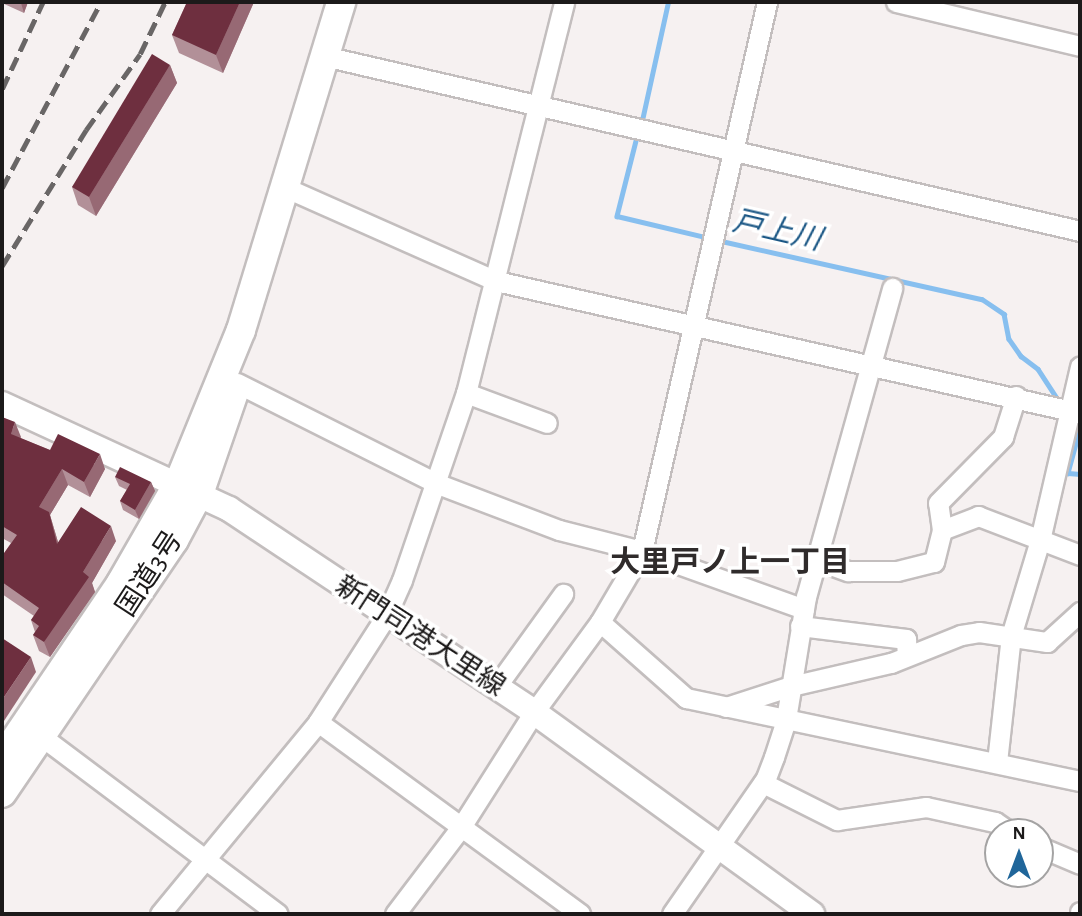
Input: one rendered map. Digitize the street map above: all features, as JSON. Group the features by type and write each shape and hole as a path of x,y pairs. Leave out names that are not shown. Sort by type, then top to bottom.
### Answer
{"highway":[{"name":"国道3号","path":"2,793 34,731 174,540 341,2"},
{"name":"国道3号","path":"189,487 236,383 241,330"},
{"name":"国道3号","path":"2,759 34,731"}],"main road":[{"name":"新門司港大里線","path":"2,404 189,487 534,712 812,914"}],"street":[{"path":"160,914 318,722 386,616 438,484 466,393 564,2"},
{"path":"395,914 461,827 534,712 600,622 642,551 767,2"},
{"path":"896,2 1080,46"},
{"path":"324,56 1080,231"},
{"path":"284,187 496,281 1016,396 1076,412"},
{"path":"672,914 720,849 763,783 786,719 802,617 892,288"},
{"path":"997,762 1011,636 1076,412 1080,367"},
{"path":"236,383 438,484 559,530 642,551 802,617 906,639 907,656"},
{"path":"466,393 547,423"},
{"path":"817,560 848,571 897,571 934,562 942,530 938,503 1003,437 1016,396"},
{"path":"942,530 978,516 1080,555"},
{"path":"496,687 563,594"},
{"path":"725,707 791,686 907,656 970,633 1047,642 1080,612"},
{"path":"600,622 686,698 1080,780"},
{"path":"318,722 580,914"},
{"path":"34,731 278,914"},
{"path":"763,783 838,820 926,807 984,820"},
{"path":"1054,853 1080,864"}],"building":[{"path":"187,2 240,2 216,55 172,35"},
{"path":"152,54 170,65 89,197 72,187"},
{"path":"2,417 15,422 11,434 50,450 58,434 100,454 84,482 62,469 39,507 49,512 57,544 81,507 111,526 83,572 89,577 44,642 33,635 39,626 31,620 39,608 2,582 2,556 17,535 2,526"},
{"path":"120,467 151,482 135,510 120,501 130,484 115,477"},
{"path":"2,638 31,657 2,700"}],"waterway":[{"name":"戸上川","path":"641,125 668,2"},
{"name":"戸上川","path":"638,133 617,216 709,238"},
{"name":"戸上川","path":"717,240 982,299 1004,314 1009,339 1021,356 1038,369 1059,401"},
{"name":"戸上川","path":"1080,429 1068,473 1080,474"}],"railway":[{"path":"2,89 43,2"},
{"path":"2,188 101,2"},
{"path":"2,266 86,130 140,54 165,2"}],"district":[{"name":"大里戸ノ上一丁目","path":"730,563"}]}
